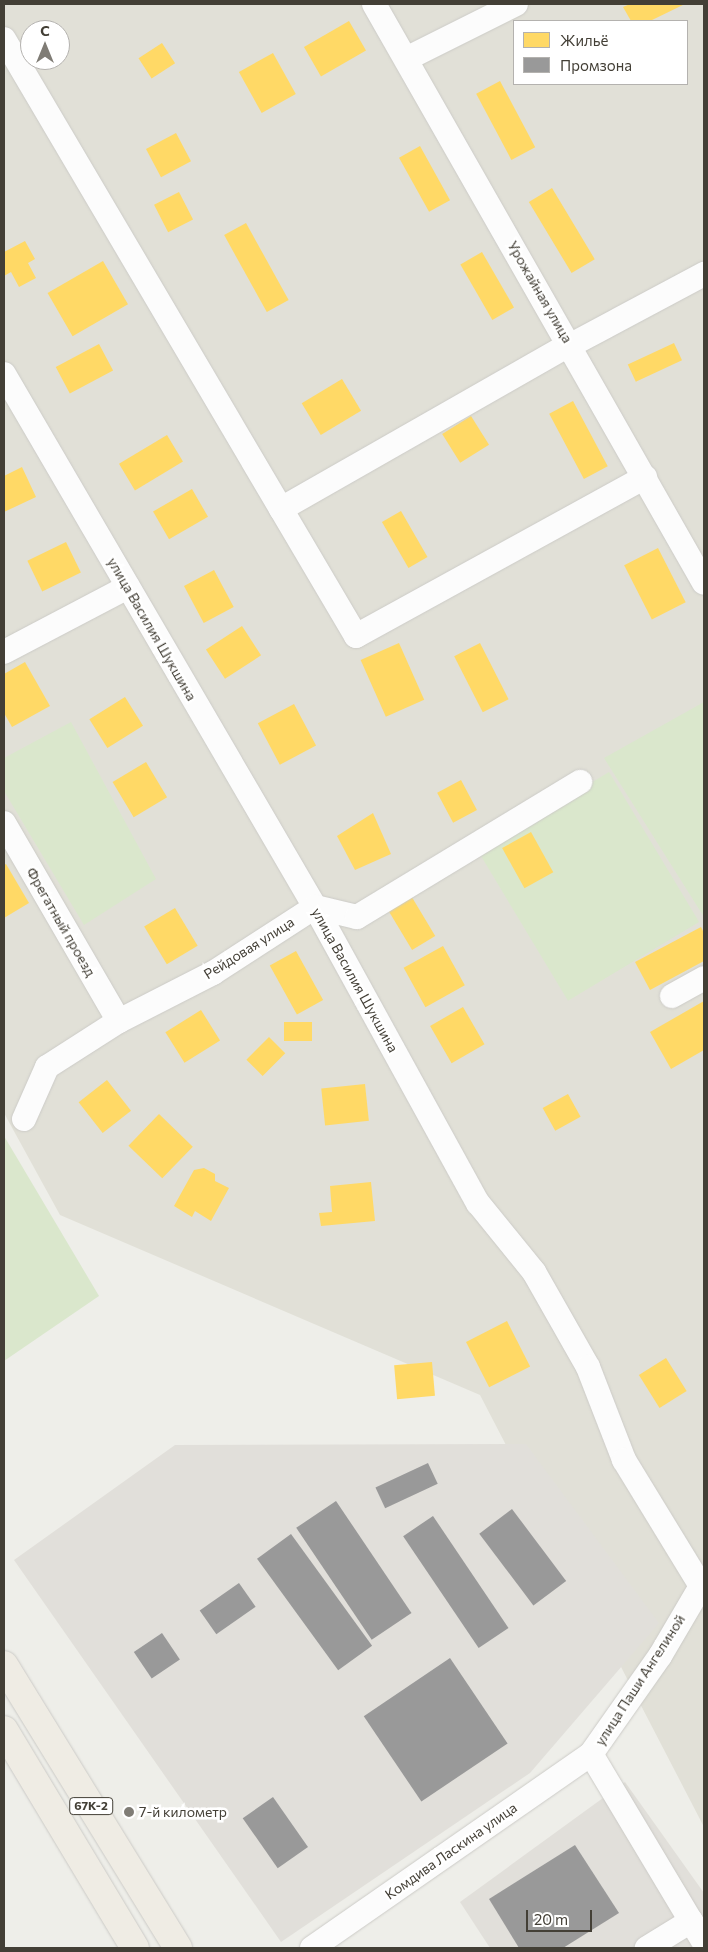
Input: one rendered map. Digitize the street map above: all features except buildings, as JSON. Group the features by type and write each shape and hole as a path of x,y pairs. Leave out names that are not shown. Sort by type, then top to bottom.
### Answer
{"main road":[{"name":"67К-2","path":"4,1664 178,1948"},
{"name":"67К-2","path":"4,1730 134,1948"}],"street":[{"name":"Урожайная улица","path":"374,4 704,583"},
{"path":"406,59 516,4"},
{"path":"4,40 356,636 645,477"},
{"path":"280,509 570,345 704,274"},
{"name":"улица Василия Шукшина","path":"4,374 315,906 478,1203 534,1272 564,1323 588,1367 624,1460 703,1586"},
{"path":"4,652 128,588"},
{"path":"315,906 357,917 580,782"},
{"name":"Фрегатный проезд","path":"4,823 118,1020"},
{"name":"Рейдовая улица","path":"24,1119 47,1067 118,1020 213,973 315,906"},
{"path":"672,996 704,978"},
{"name":"улица Паши Ангелиной","path":"591,1754 660,1656 703,1586"},
{"path":"591,1754 704,1943"},
{"name":"Комдива Ласкина улица","path":"314,1948 591,1754"},
{"path":"648,1948 691,1921"}],"shaded area":[{"path":"4,4 704,4 704,1827 480,1395 60,1215 4,1113"},
{"path":"526,1444 659,1623 530,1773 281,1942 14,1560 175,1445"},
{"path":"625,1782 704,1893 704,1948 490,1948 460,1902"}],"green space":[{"path":"704,702 704,917 604,758"},
{"path":"71,722 156,879 84,925 4,791 4,758"},
{"path":"609,772 699,922 568,1001 478,851"},
{"path":"4,1136 99,1296 4,1361"}],"place":[{"name":"7-й километр","path":"129,1812"}]}
